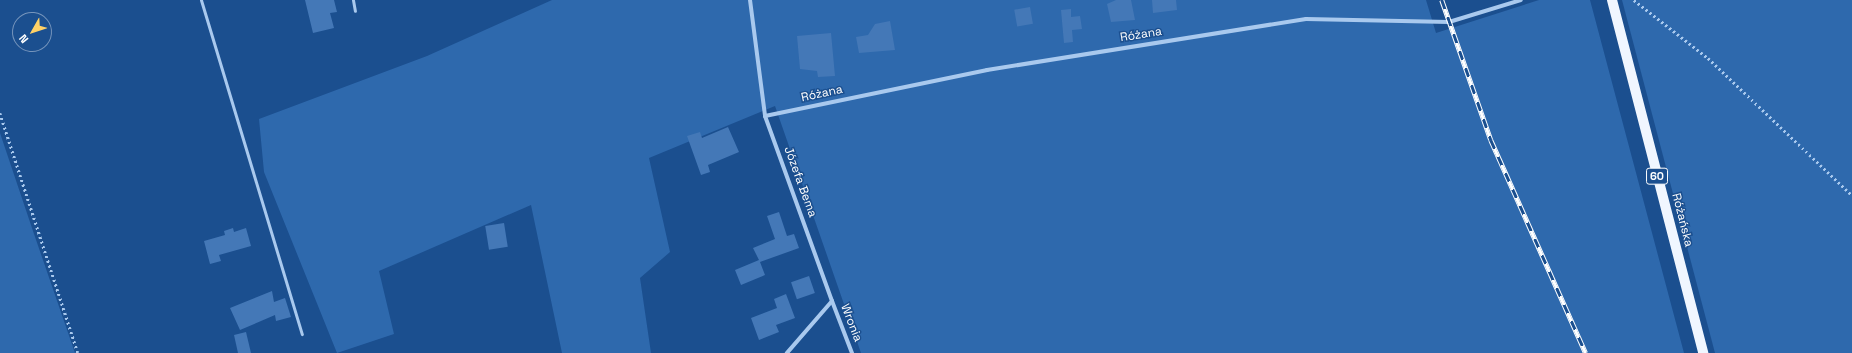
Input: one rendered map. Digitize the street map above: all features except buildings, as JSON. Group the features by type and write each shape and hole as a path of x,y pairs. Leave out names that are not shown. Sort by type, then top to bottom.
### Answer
{"main road":[{"name":"Różańska","path":"1612,0 1703,353"}],"street":[{"name":"Józefa Bema","path":"750,0 765,116 832,301"},
{"name":"Różana","path":"765,116 987,70 1306,19 1449,22 1521,0"},
{"path":"788,353 832,301"},
{"name":"Wronia","path":"832,301 852,353"}],"lane":[{"path":"201,0 302,334"},
{"path":"353,0 355,10"}],"path":[{"path":"1634,0 1708,58 1852,195"},
{"path":"0,113 78,353"}],"shaded area":[{"path":"552,0 1426,0 1436,33 1539,0 1590,0 1684,353 861,353 775,106 649,158 670,252 640,278 651,353 562,353 531,205 379,271 394,334 337,353 264,172 259,119 427,56"},
{"path":"1622,0 1852,0 1852,353 1715,353"},
{"path":"0,133 33,231 75,353 0,353"}],"railway":[{"path":"1442,0 1491,140 1586,353"}]}
